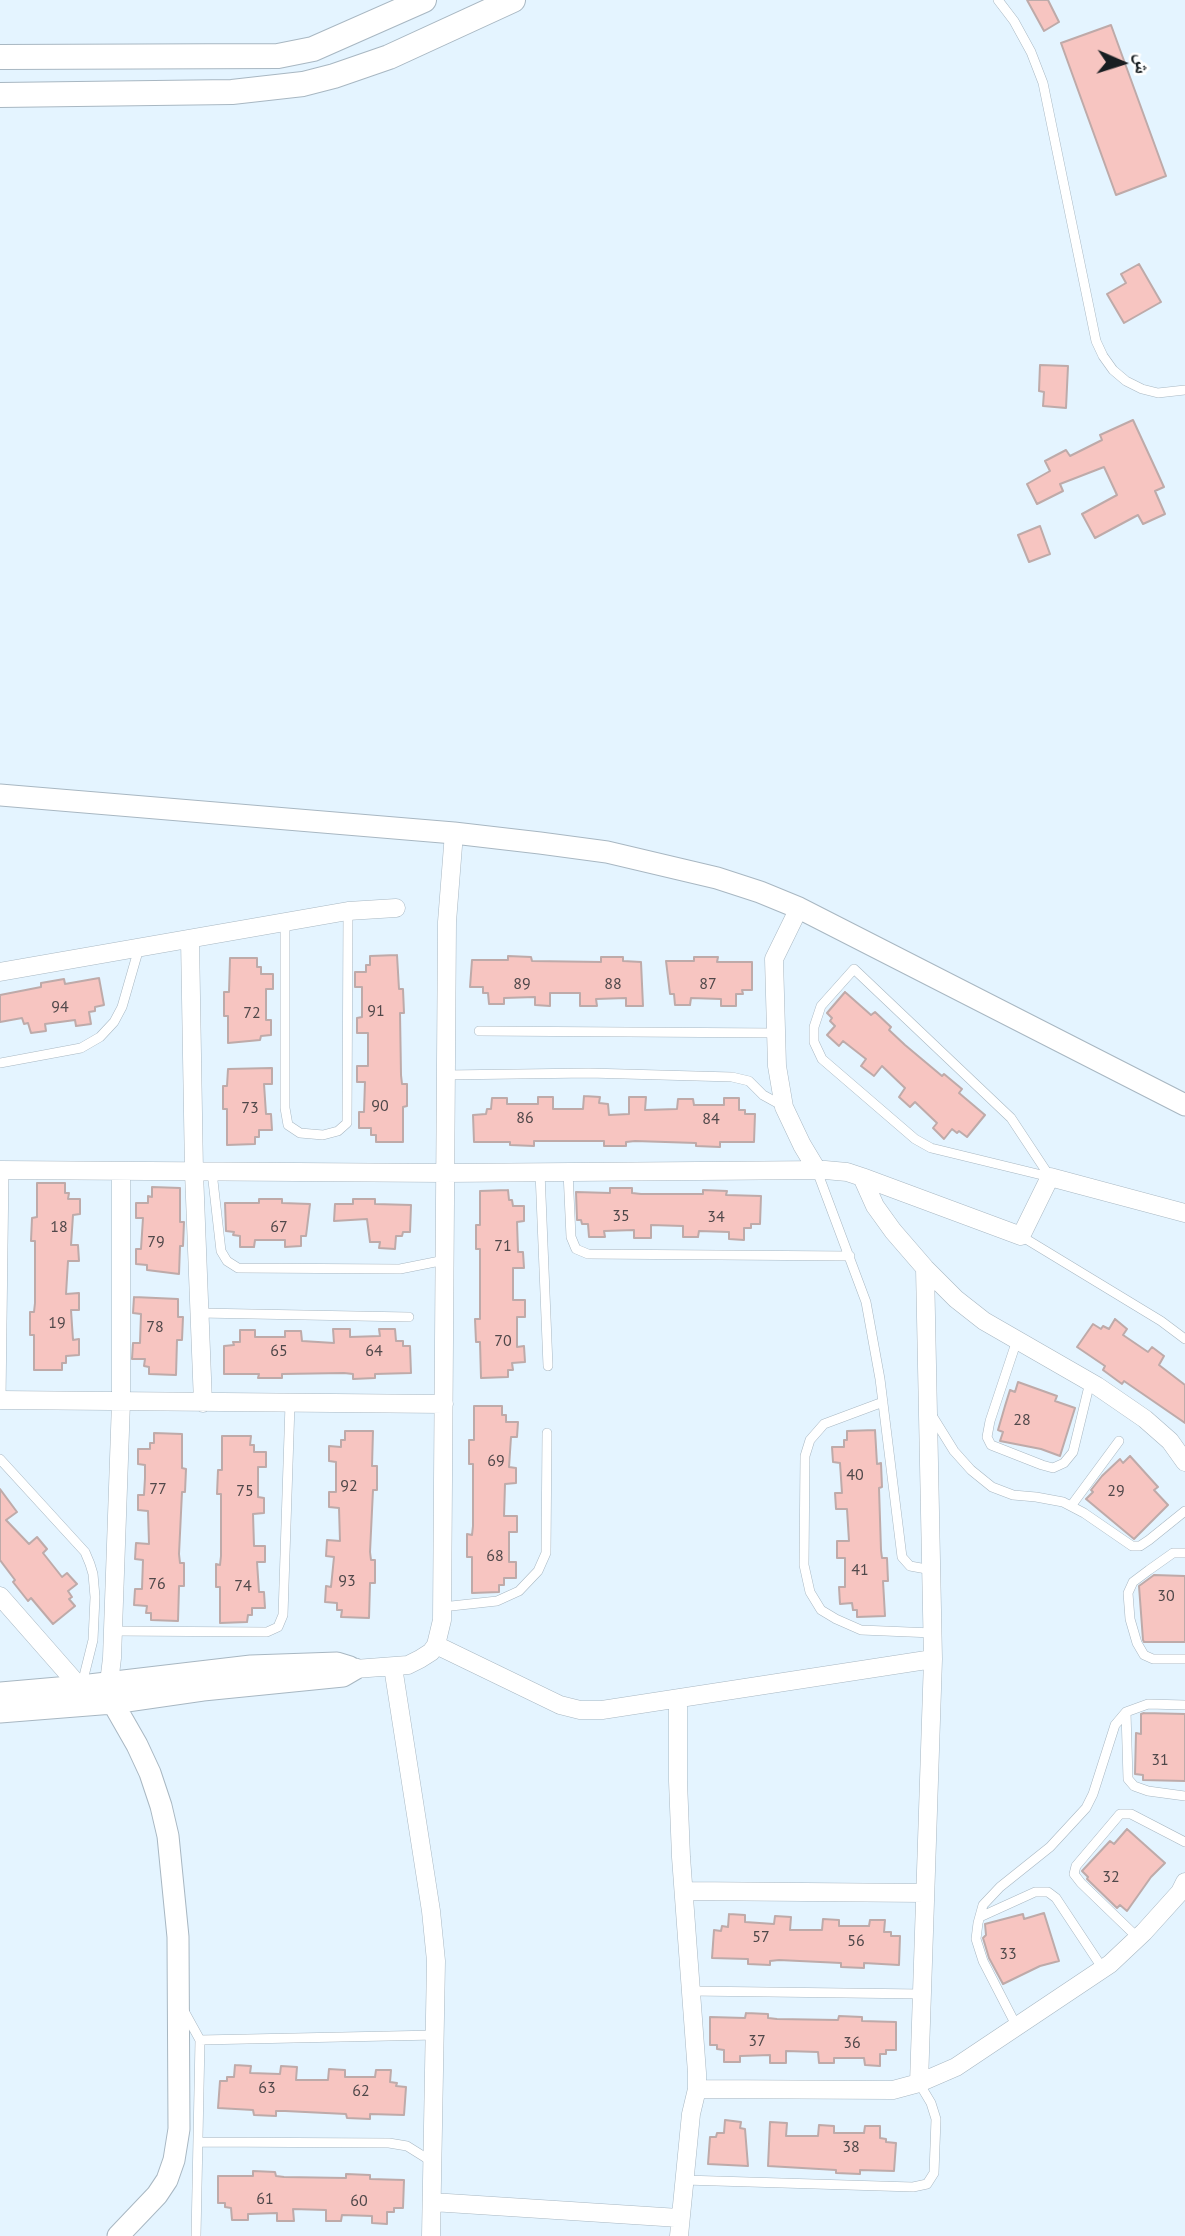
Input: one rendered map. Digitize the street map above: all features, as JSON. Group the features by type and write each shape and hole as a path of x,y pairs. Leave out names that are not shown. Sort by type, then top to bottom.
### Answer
{"main road":[{"path":"0,57 278,56 322,46 424,0"},
{"path":"0,95 232,92 303,84 389,57 513,0"}],"street":[{"path":"0,795 454,833 607,852 718,878 799,908 1185,1105"},
{"path":"0,1712 251,1666 337,1663 355,1669 408,1665 431,1652 436,1645 442,1620 447,922 454,833"},
{"path":"0,972 348,911 396,908"},
{"path":"799,908 774,959 777,1066 784,1107 817,1170"},
{"path":"190,939 203,1172 200,1313 203,1403"},
{"path":"2,1170 445,1173 817,1170 847,1172 1021,1236 1050,1177 1185,1213"},
{"path":"118,2236 158,2195 167,2180 174,2160 179,2129 178,1937 168,1836 150,1773 111,1693 121,1402 121,1171"},
{"path":"862,1177 875,1206 925,1268 956,1298 984,1321 1090,1382 1145,1419 1170,1441 1185,1462"},
{"path":"919,2083 933,1659 925,1268"},
{"path":"0,1400 444,1404"},
{"path":"0,1596 80,1686"},
{"path":"436,1645 560,1706 580,1710 601,1710 678,1699 933,1659"},
{"path":"393,1667 434,1936 437,1984 431,2236"},
{"path":"0,1693 80,1686 111,1693"},
{"path":"432,2202 679,2227 691,2114 697,2089 678,1781 678,1699"},
{"path":"697,2089 893,2090 919,2083 956,2067 1103,1969 1138,1938 1180,1892 1185,1882"},
{"path":"684,1891 925,1893"}],"lane":[{"path":"998,0 1025,41 1043,83 1096,341 1103,356 1113,370 1142,389 1158,393 1185,390"},
{"path":"285,922 285,1108 288,1125 300,1133 323,1135 338,1131 347,1123 348,911"},
{"path":"0,1063 80,1048 100,1037 114,1023 122,1007 139,948"},
{"path":"854,970 1011,1118 1050,1177 931,1148 915,1139 822,1059 814,1042 814,1027 821,1006 854,970"},
{"path":"479,1031 776,1033"},
{"path":"446,1076 589,1073 732,1077 749,1081 763,1095 784,1107"},
{"path":"0,1400 2,1170"},
{"path":"817,1170 866,1302 883,1402 902,1557 910,1566 932,1570"},
{"path":"203,1172 221,1251 227,1261 238,1268 400,1269 444,1259"},
{"path":"540,1172 548,1366"},
{"path":"568,1172 571,1237 576,1249 588,1254 850,1256"},
{"path":"1021,1236 1161,1321 1185,1339"},
{"path":"200,1313 409,1317"},
{"path":"1017,1339 990,1421 987,1437 991,1445 1053,1468 1064,1463 1073,1452 1090,1382"},
{"path":"883,1402 824,1424 810,1440 805,1456 804,1565 810,1592 821,1610 861,1630 933,1633"},
{"path":"113,1631 267,1632 278,1627 284,1615 289,1404"},
{"path":"928,1409 954,1451 971,1470 992,1487 1013,1494 1047,1498 1071,1506 1132,1546 1140,1546 1185,1511"},
{"path":"442,1607 497,1601 519,1591 538,1571 546,1553 547,1433"},
{"path":"1071,1506 1119,1441"},
{"path":"0,1459 85,1552 90,1564 95,1597 93,1640 80,1686"},
{"path":"1185,1553 1173,1553 1133,1582 1128,1593 1130,1619 1137,1643 1144,1655 1153,1659 1185,1659"},
{"path":"1017,2027 983,1961 976,1939 984,1905 1000,1887 1050,1847 1086,1808 1115,1725 1126,1712 1148,1704 1185,1705"},
{"path":"1126,1712 1128,1779 1134,1786 1148,1791 1185,1796"},
{"path":"1138,1938 1081,1883 1074,1874 1076,1866 1121,1814 1131,1815 1185,1842"},
{"path":"980,1917 1035,1892 1048,1892 1056,1898 1103,1969"},
{"path":"691,1991 922,1994"},
{"path":"178,2003 200,2040 196,2236"},
{"path":"200,2040 436,2035"},
{"path":"684,2180 913,2187 927,2185 934,2173 936,2119 931,2103 919,2083"},
{"path":"199,2142 389,2143 407,2146 433,2161"}],"building":[{"path":"1027,0 1048,0 1059,22 1044,31"},
{"path":"1111,25 1166,176 1116,195 1061,43"},
{"path":"1139,264 1161,302 1124,323 1107,294 1126,283 1121,274"},
{"path":"1040,365 1068,366 1066,408 1043,406 1044,392 1039,391"},
{"path":"1133,420 1164,487 1155,491 1165,514 1143,524 1138,515 1095,538 1082,514 1117,495 1104,467 1060,484 1063,491 1037,504 1027,484 1050,471 1045,461 1066,450 1070,456 1102,440 1100,435"},
{"path":"1040,526 1050,554 1029,562 1018,535"},
{"path":"397,955 404,1013 400,1013 401,1075 402,1084 407,1084 407,1106 403,1107 403,1142 376,1142 376,1135 371,1135 371,1128 359,1128 359,1112 364,1112 365,1082 357,1082 357,1066 368,1066 368,1033 357,1033 357,1018 362,1017 362,987 355,987 355,972 366,972 366,965 370,965 370,956"},
{"path":"508,956 531,957 532,961 601,962 601,957 623,957 623,961 641,962 643,1006 626,1006 626,998 596,999 597,1006 580,1006 580,993 550,993 550,1006 535,1005 535,997 504,998 504,1004 489,1004 488,993 483,993 483,987 470,987 472,960 508,960"},
{"path":"694,957 718,957 717,962 752,962 752,990 742,990 743,994 736,994 736,1006 721,1006 721,999 691,998 690,1005 675,1005 674,994 670,994 666,961 694,961"},
{"path":"230,958 257,958 257,967 261,967 261,974 273,974 273,989 266,989 266,1020 271,1020 271,1035 261,1036 260,1040 228,1043 228,1016 224,1016 224,992 229,992"},
{"path":"99,978 104,1005 89,1012 91,1024 76,1026 75,1020 45,1024 46,1031 31,1033 28,1023 24,1024 22,1018 0,1022 0,995 41,987 41,983 64,979 65,984"},
{"path":"845,992 871,1015 875,1012 905,1045 962,1089 959,1093 985,1115 967,1137 952,1129 944,1139 933,1128 937,1123 915,1102 910,1107 899,1097 905,1088 882,1066 874,1076 861,1066 866,1059 843,1041 839,1046 827,1035 835,1026 827,1013"},
{"path":"272,1068 272,1084 264,1084 266,1114 271,1114 272,1130 259,1130 255,1144 227,1145 227,1109 223,1109 223,1086 227,1086 228,1069"},
{"path":"584,1096 600,1097 599,1103 608,1104 609,1115 629,1114 629,1097 646,1097 645,1110 677,1109 678,1099 693,1099 694,1105 724,1105 724,1098 739,1098 739,1110 745,1110 745,1114 755,1114 754,1142 720,1142 720,1147 696,1146 696,1143 635,1141 626,1142 626,1146 604,1146 604,1141 534,1141 534,1146 510,1145 510,1142 474,1142 473,1115 486,1114 487,1109 491,1109 492,1098 507,1098 507,1104 538,1104 538,1097 553,1097 553,1109 583,1109"},
{"path":"37,1183 65,1183 68,1199 80,1199 80,1214 73,1215 71,1245 78,1245 79,1261 68,1261 66,1294 79,1293 79,1310 71,1310 73,1340 79,1339 79,1355 66,1356 62,1370 34,1370 34,1335 30,1335 30,1312 34,1312 35,1303 35,1241 31,1241 32,1218 37,1217"},
{"path":"152,1187 180,1188 180,1222 184,1222 179,1274 147,1270 147,1265 136,1264 136,1249 141,1249 143,1218 136,1218 136,1203 148,1203 148,1196 152,1197"},
{"path":"610,1188 632,1188 632,1193 641,1194 703,1194 703,1190 727,1191 726,1195 761,1196 760,1224 751,1224 751,1228 744,1228 744,1240 729,1239 729,1232 699,1231 698,1237 683,1237 683,1226 651,1225 651,1238 634,1238 634,1230 604,1231 605,1237 589,1237 588,1224 577,1220 576,1192 610,1193"},
{"path":"508,1190 513,1206 524,1206 524,1221 517,1222 518,1252 523,1252 524,1268 513,1268 513,1300 525,1300 525,1317 517,1317 517,1347 524,1346 525,1362 512,1363 513,1370 508,1370 508,1377 481,1378 480,1342 476,1342 475,1319 480,1319 480,1249 476,1249 476,1225 480,1225 480,1191"},
{"path":"259,1199 282,1199 282,1203 310,1204 306,1236 301,1236 301,1246 285,1247 285,1240 255,1240 254,1247 240,1247 240,1236 226,1231 225,1203 259,1203"},
{"path":"353,1199 375,1199 375,1204 411,1205 410,1232 396,1236 395,1249 379,1248 380,1242 370,1242 367,1219 334,1221 335,1204 353,1204"},
{"path":"134,1297 178,1299 178,1317 183,1317 182,1340 177,1340 176,1375 149,1374 149,1367 144,1366 145,1359 132,1359 133,1343 140,1343 141,1314 133,1313"},
{"path":"1115,1319 1127,1329 1123,1335 1148,1352 1152,1347 1164,1356 1159,1365 1185,1385 1185,1423 1124,1381 1122,1384 1103,1370 1105,1366 1077,1347 1093,1324 1101,1329 1103,1326 1109,1329"},
{"path":"333,1329 350,1329 350,1337 380,1336 379,1329 395,1329 396,1341 403,1341 403,1346 410,1346 411,1373 375,1374 375,1378 353,1379 353,1374 344,1373 282,1374 282,1378 258,1378 259,1374 224,1374 224,1346 240,1342 240,1330 255,1330 255,1337 285,1337 285,1331 301,1331 302,1341 334,1343"},
{"path":"1018,1382 1057,1396 1055,1401 1075,1408 1060,1456 1041,1449 1000,1441 1003,1432 998,1430 1005,1406 1010,1390 1015,1392"},
{"path":"474,1406 502,1406 502,1415 506,1415 506,1422 518,1422 517,1437 511,1437 509,1467 516,1468 516,1483 505,1484 504,1516 517,1516 517,1532 509,1532 509,1562 516,1562 516,1578 504,1578 504,1585 499,1585 499,1592 472,1593 472,1557 467,1557 467,1534 472,1535 473,1526 473,1464 469,1464 469,1440 474,1440"},
{"path":"875,1430 877,1464 881,1463 881,1550 882,1558 887,1558 888,1581 883,1581 885,1616 857,1617 857,1610 853,1610 852,1603 840,1604 839,1587 845,1587 845,1558 837,1558 837,1541 849,1541 847,1509 836,1509 835,1493 842,1493 840,1463 833,1462 832,1447 844,1447 847,1431"},
{"path":"345,1431 373,1431 372,1466 377,1466 377,1490 373,1490 370,1552 371,1560 375,1560 375,1583 370,1583 369,1618 341,1617 342,1610 337,1610 337,1603 325,1602 326,1586 331,1587 334,1557 326,1556 327,1540 340,1541 339,1508 329,1507 329,1492 336,1492 336,1462 329,1461 329,1446 341,1447 341,1440 345,1440"},
{"path":"154,1433 182,1434 182,1468 186,1469 179,1554 180,1563 184,1563 184,1586 179,1586 178,1621 151,1620 151,1613 146,1613 147,1606 134,1605 135,1589 142,1589 143,1560 135,1559 136,1543 149,1544 148,1511 138,1510 138,1495 144,1495 145,1465 138,1464 138,1449 150,1449 150,1443 154,1443"},
{"path":"222,1436 251,1436 250,1445 254,1445 254,1452 266,1452 266,1467 258,1467 258,1497 264,1498 264,1513 253,1514 254,1546 265,1546 265,1562 257,1562 259,1592 264,1592 265,1608 252,1608 252,1615 248,1615 247,1622 220,1623 220,1587 216,1587 216,1564 220,1565 221,1556 221,1494 217,1494 218,1470 222,1470"},
{"path":"1130,1456 1158,1487 1154,1490 1168,1505 1134,1539 1086,1499 1102,1476 1120,1459 1123,1463"},
{"path":"0,1489 17,1512 6,1520 29,1544 37,1537 47,1549 43,1553 62,1577 67,1573 77,1584 68,1591 72,1597 69,1599 75,1606 53,1624 31,1598 28,1601 0,1560"},
{"path":"1154,1575 1185,1576 1185,1642 1143,1640 1139,1586"},
{"path":"1141,1714 1185,1714 1185,1781 1143,1780 1143,1775 1135,1774 1136,1733 1141,1734"},
{"path":"1127,1829 1165,1863 1151,1877 1127,1911 1120,1905 1117,1908 1082,1871 1110,1841 1114,1844"},
{"path":"1044,1913 1059,1961 1040,1966 1003,1984 989,1958 983,1938 986,1935 985,1924 1023,1914 1024,1919"},
{"path":"729,1914 745,1915 745,1922 774,1924 775,1916 791,1917 790,1930 822,1930 823,1919 839,1920 839,1926 869,1926 870,1920 885,1920 884,1932 891,1932 891,1936 900,1936 899,1965 864,1963 864,1968 841,1967 841,1963 779,1960 770,1961 770,1965 748,1964 748,1959 712,1958 714,1930 721,1931 722,1926 728,1927"},
{"path":"746,2013 768,2014 768,2018 777,2019 838,2020 839,2016 862,2017 862,2021 896,2022 896,2050 886,2050 886,2054 880,2054 880,2066 865,2065 864,2058 834,2058 834,2063 819,2063 818,2052 786,2051 786,2063 770,2063 770,2055 740,2056 740,2062 724,2062 724,2050 717,2049 717,2045 710,2045 710,2017 745,2018"},
{"path":"235,2065 251,2066 250,2073 280,2074 281,2066 297,2067 296,2080 328,2080 329,2069 345,2070 345,2077 375,2077 376,2070 391,2070 390,2082 406,2087 404,2115 370,2114 370,2119 347,2118 346,2114 276,2111 276,2116 254,2115 253,2110 218,2108 220,2081 234,2077"},
{"path":"725,2120 741,2122 740,2128 745,2129 748,2166 708,2164 710,2137 724,2133"},
{"path":"770,2122 787,2123 786,2136 818,2136 819,2125 834,2126 834,2133 864,2133 865,2126 880,2126 880,2138 896,2143 894,2171 860,2170 860,2174 768,2166"},
{"path":"253,2171 275,2172 276,2176 284,2177 346,2178 346,2174 370,2175 370,2179 404,2180 403,2208 394,2208 394,2212 387,2212 387,2224 372,2223 372,2216 342,2215 341,2221 326,2221 326,2210 293,2209 294,2221 277,2221 277,2213 248,2214 248,2220 232,2220 231,2208 225,2207 225,2203 218,2203 218,2176 253,2176"}]}
